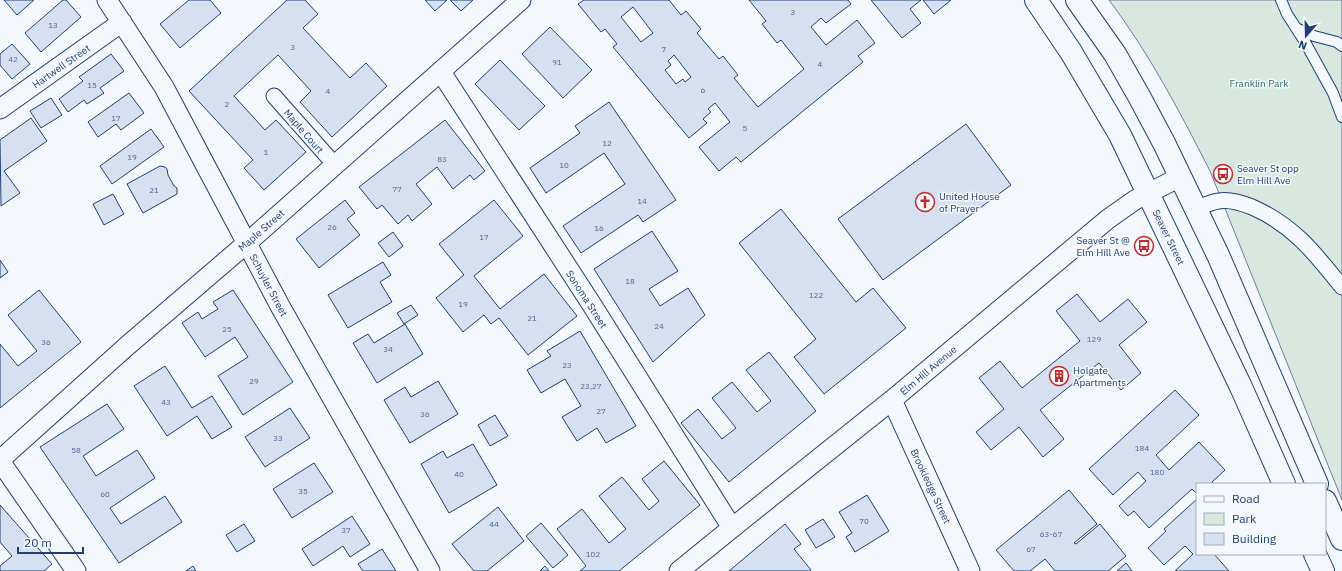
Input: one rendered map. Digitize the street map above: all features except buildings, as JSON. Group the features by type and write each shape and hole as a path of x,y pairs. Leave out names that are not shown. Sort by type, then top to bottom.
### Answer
{"main road":[{"name":"Seaver Street","path":"1036,0 1071,52 1120,135 1241,387 1284,483"},
{"path":"1077,0 1115,54 1140,98 1196,209 1218,255 1317,483"},
{"path":"1326,503 1342,539"},
{"path":"1315,555 1323,571"}],"street":[{"name":"Schuyler Street","path":"107,0 164,87 280,306 430,571"},
{"name":"Maple Street","path":"0,461 126,346 247,243 522,0"},
{"name":"Hartwell Street","path":"0,109 122,22"},
{"name":"Sonoma Street","path":"441,72 592,305 732,528"},
{"name":"Maple Court","path":"274,96 335,165"},
{"name":"Elm Hill Avenue","path":"679,571 892,400 1108,219 1135,200 1180,177"},
{"path":"1196,209 1220,200 1232,201 1245,204 1270,216 1296,234 1342,287"},
{"name":"Brookledge Street","path":"892,400 970,571"},
{"path":"0,461 76,571"}],"lane":[{"path":"1281,0 1287,14 1305,42 1326,80 1342,113"},
{"path":"1295,27 1314,36 1337,42 1342,46"}],"green space":[{"name":"Franklin Park","path":"1109,0 1342,0 1342,500 1210,171 1151,62 1124,20"}],"place":[{"name":"Seaver St opp Elm Hill Ave","path":"1223,174"},
{"name":"United House of Prayer","path":"925,202"},
{"name":"Seaver St @ Elm Hill Ave","path":"1144,246"},
{"name":"Holgate Apartments","path":"1059,376"}]}
